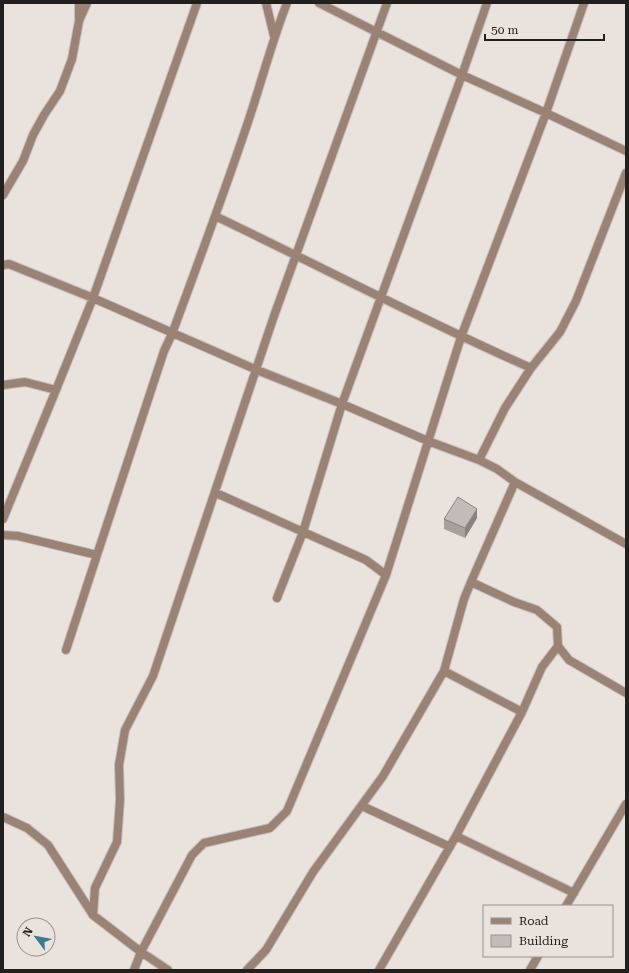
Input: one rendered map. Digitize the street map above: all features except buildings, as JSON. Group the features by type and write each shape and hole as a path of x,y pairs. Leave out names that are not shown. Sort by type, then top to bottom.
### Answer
{"street":[{"path":"3,195 23,161 33,135 60,91 72,59 79,21 79,3"},
{"path":"79,21 87,3"},
{"path":"3,519 93,298 197,3"},
{"path":"266,3 274,36"},
{"path":"66,650 164,351 172,334 215,216 249,118 274,36 287,3"},
{"path":"320,3 462,75 626,151"},
{"path":"93,915 95,888 117,842 120,800 119,765 125,730 153,676 216,493 274,316 387,3"},
{"path":"277,598 303,532 342,404 487,3"},
{"path":"134,970 141,952 192,855 204,843 270,828 287,812 386,575 461,337 546,113 584,3"},
{"path":"479,460 505,408 530,368 560,332 576,301 626,173"},
{"path":"215,216 461,337 530,368"},
{"path":"3,265 9,264 93,298 172,334 257,370 428,441 488,464 515,482 626,544"},
{"path":"3,385 25,382 56,390"},
{"path":"247,970 266,950 313,872 383,776 444,672 464,599 515,482"},
{"path":"216,493 366,560 386,575"},
{"path":"3,535 18,536 97,555"},
{"path":"471,582 514,602 537,610 557,627 558,646 569,660 626,693"},
{"path":"379,970 456,836 522,712 542,667 558,646"},
{"path":"444,672 522,712"},
{"path":"567,905 626,804"},
{"path":"362,806 450,847"},
{"path":"3,818 27,828 48,845 93,915 141,952 168,970"},
{"path":"456,836 574,893"},
{"path":"530,970 537,957"}]}
